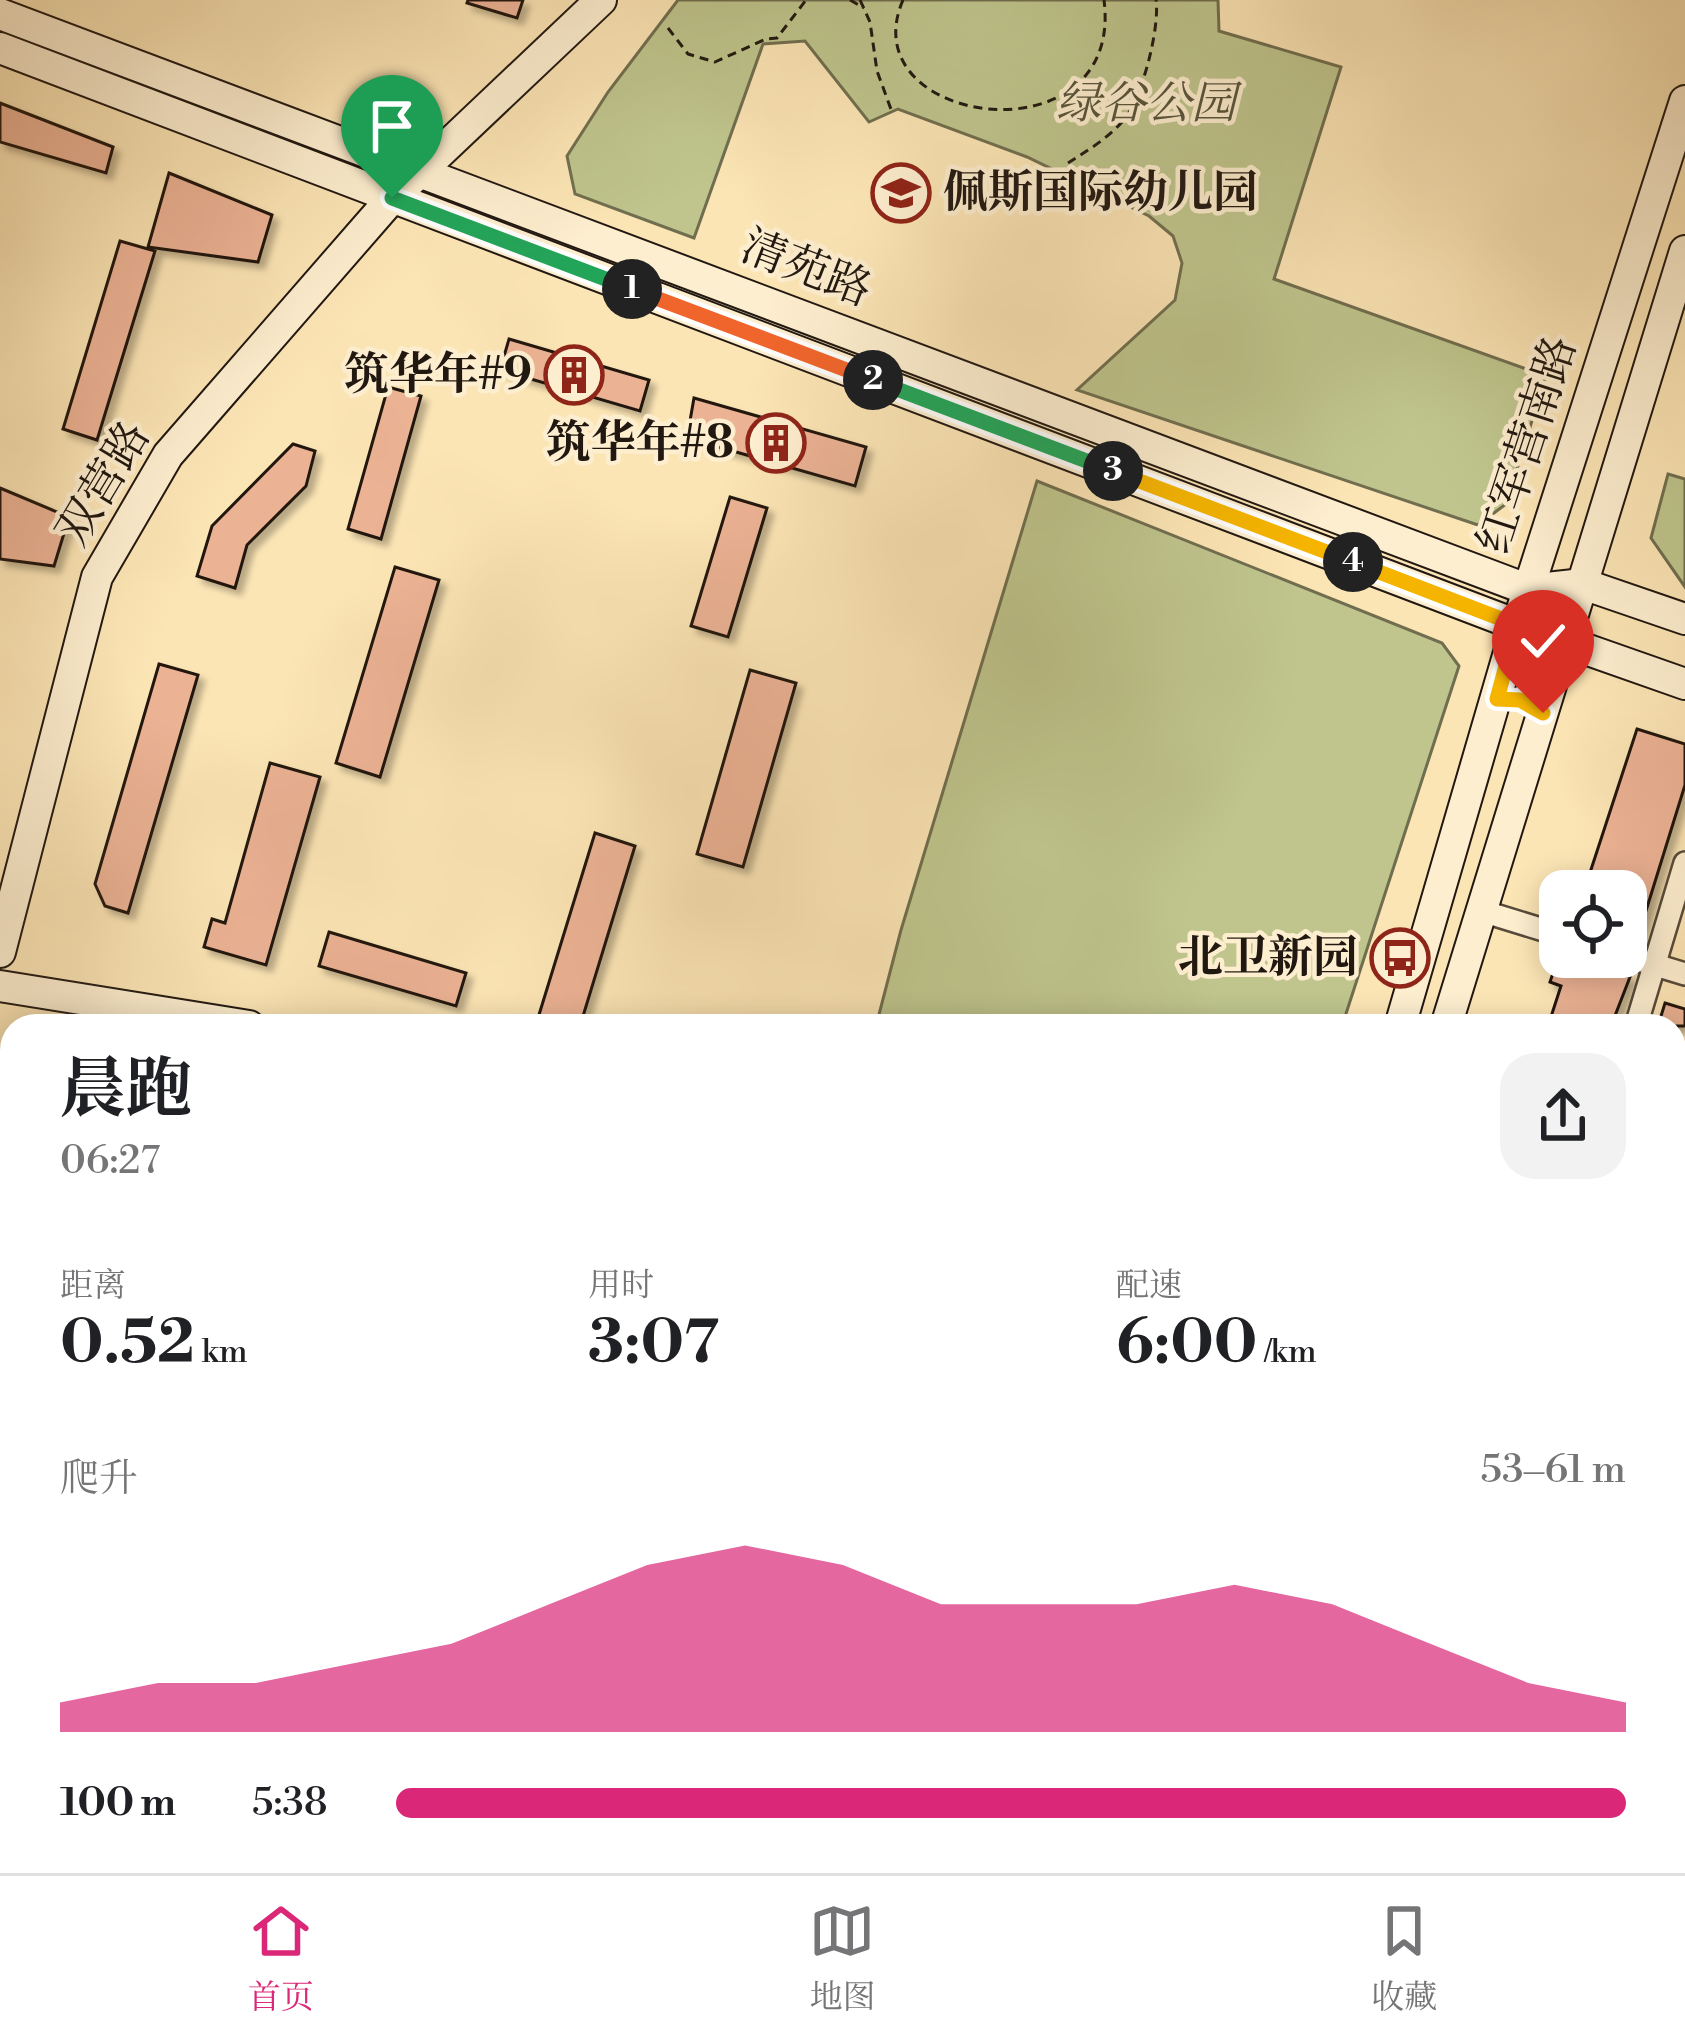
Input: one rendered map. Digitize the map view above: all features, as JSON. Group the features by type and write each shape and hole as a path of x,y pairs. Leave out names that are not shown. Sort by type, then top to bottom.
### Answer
{"main road":[{"name":"双营路","path":"0,952 98,577 168,454 392,198 601,0"},
{"name":"清苑路","path":"0,14 1528,590 1583,584"},
{"name":"清苑路","path":"0,48 1517,625 1685,684"},
{"name":"红军营南路","path":"1404,1014 1517,625 1685,101"},
{"name":"红军营南路","path":"1450,1014 1685,251"},
{"path":"1551,521 1598,536"},
{"path":"1583,584 1685,620"},
{"path":"1497,699 1520,700 1543,713"},
{"path":"0,986 174,1014"}],"street":[{"path":"1639,1014 1685,863"},
{"path":"1482,911 1539,929"},
{"path":"1647,962 1685,974"}],"path":[{"path":"668,28 688,54 715,62 777,38 806,0"},
{"path":"850,0 864,8"},
{"path":"860,0 892,112"},
{"path":"903,0 896,39 902,59 919,80 962,105 1004,112 1050,102 1081,78 1103,40 1104,0"},
{"path":"1068,163 1125,120 1136,101 1159,18 1156,0"}],"green space":[{"name":"绿谷公园","path":"678,0 1218,0 1219,31 1341,67 1274,279 1546,376 1506,504 1478,525 1077,390 1175,300 1182,263 1173,236 1149,216 1027,157 898,109 869,122 805,41 763,44 694,238 575,194 567,156 608,92"},
{"path":"1668,474 1685,479 1685,587 1651,538"},
{"path":"1037,481 1442,643 1459,666 1346,1014 879,1014"}],"building":[{"path":"468,0 523,0 517,18"},
{"path":"0,103 113,147 106,173 0,142"},
{"path":"169,173 272,215 258,262 148,247"},
{"path":"120,241 155,251 97,440 63,429"},
{"name":"筑华年#9","path":"509,339 649,380 640,411 500,370"},
{"path":"388,387 421,396 381,539 348,529"},
{"name":"筑华年#8","path":"694,398 866,447 855,486 687,438"},
{"path":"293,444 315,451 306,486 247,545 235,588 197,576 212,526"},
{"path":"0,488 69,517 54,566 0,559"},
{"path":"730,497 767,508 728,637 691,626"},
{"path":"395,567 439,580 380,777 336,763"},
{"path":"159,664 198,675 128,913 105,906 95,884"},
{"path":"750,670 796,683 743,867 697,854"},
{"path":"1637,729 1685,744 1685,785 1647,908 1647,870 1591,870"},
{"path":"270,763 320,777 266,965 204,947 212,919 225,923"},
{"path":"595,833 635,846 584,1014 539,1014"},
{"path":"329,932 466,973 456,1006 319,966"},
{"path":"1551,978 1630,978 1616,1014 1552,1014 1561,986 1550,982"},
{"path":"1665,1003 1685,1009 1685,1014 1662,1014"}],"place":[{"name":"佩斯国际幼儿园","path":"901,193"},
{"name":"筑华年#9","path":"574,375"},
{"name":"筑华年#8","path":"776,443"},
{"name":"北卫新园","path":"1400,958"}],"route":[{"path":"392,198 1517,625 1497,699 1520,700 1543,713"}]}
